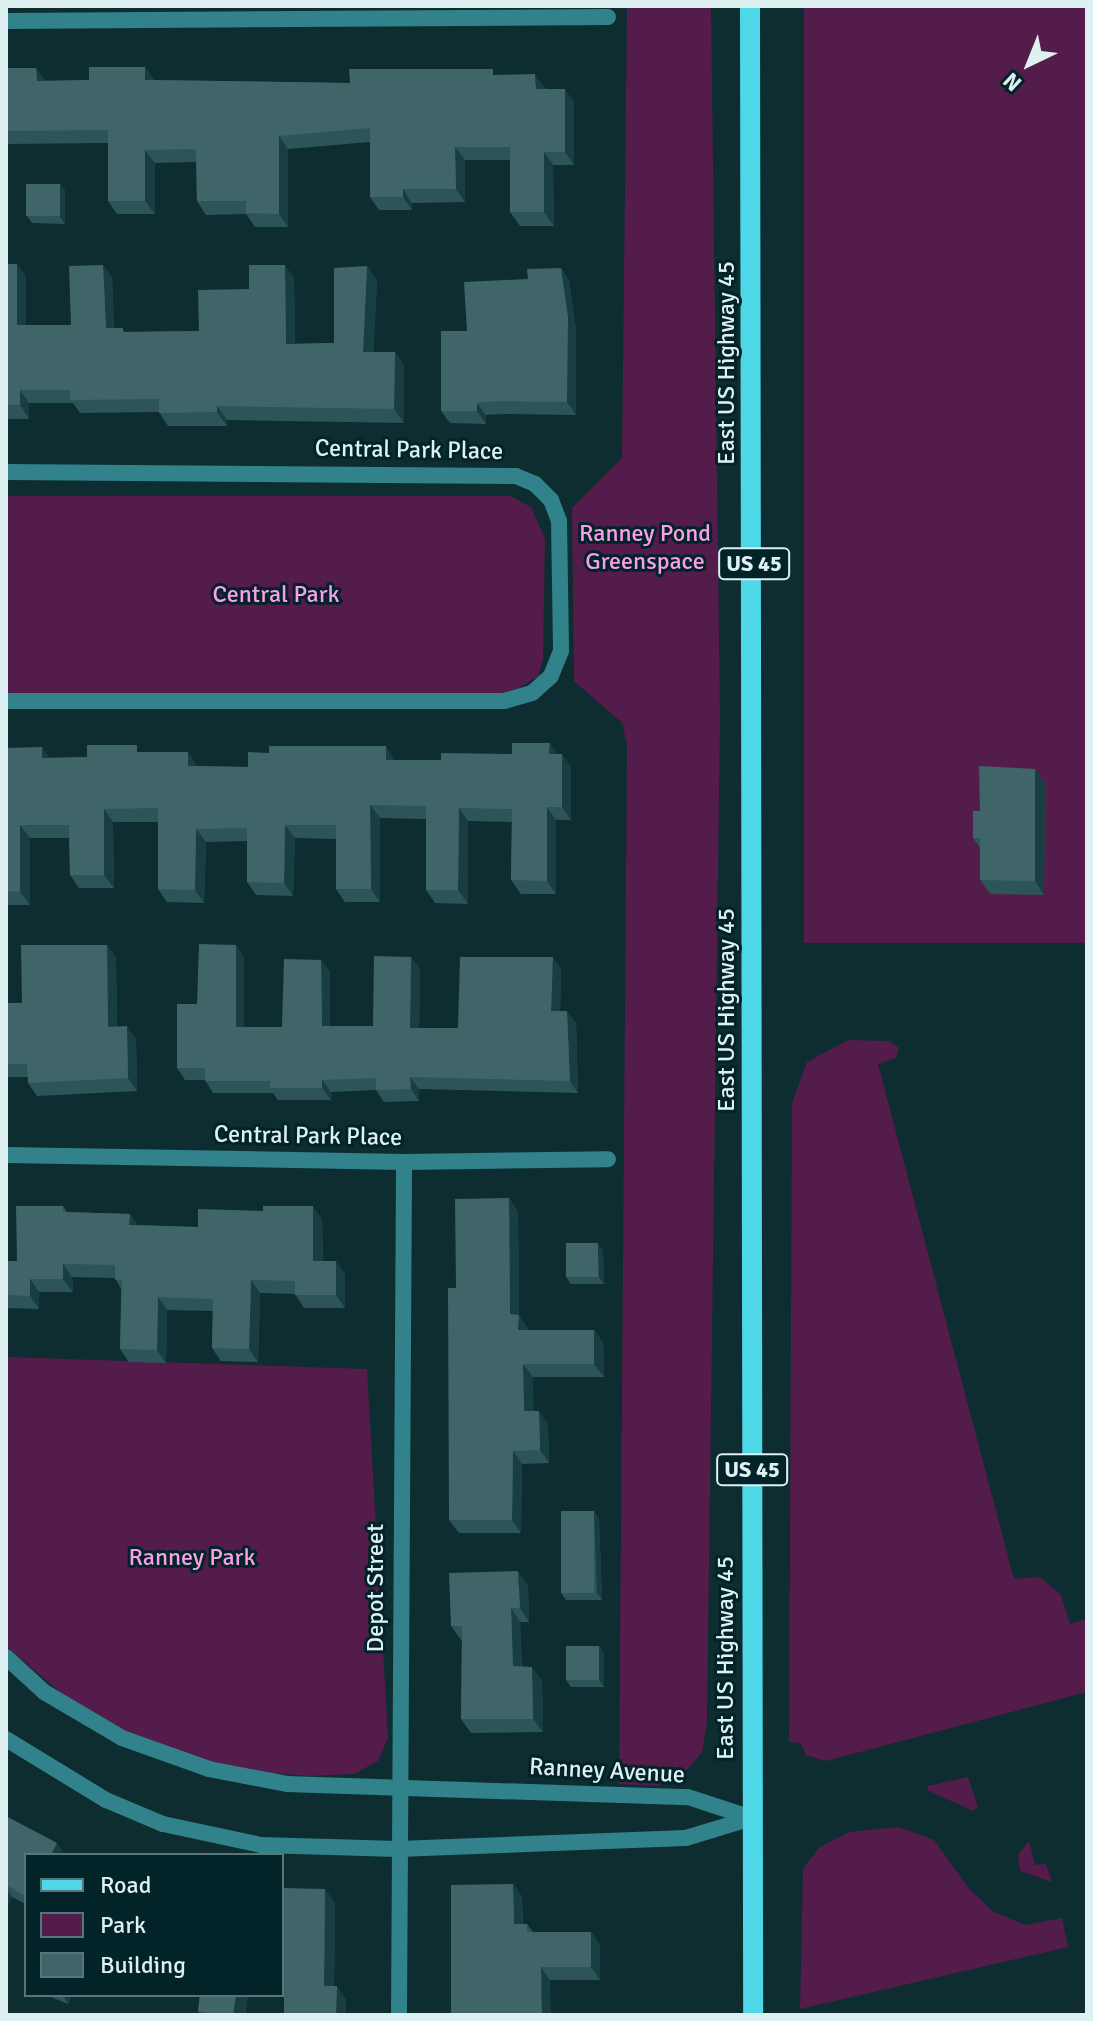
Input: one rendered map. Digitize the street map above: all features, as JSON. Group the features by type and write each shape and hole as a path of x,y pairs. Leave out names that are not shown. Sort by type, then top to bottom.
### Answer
{"main road":[{"name":"East US Highway 45","path":"750,6 753,2015"}],"street":[{"path":"6,21 382,13 608,17"},
{"name":"Central Park Place","path":"6,472 516,476 535,484 551,500 559,521 561,651 551,676 532,693 504,701 6,701"},
{"name":"Central Park Place","path":"6,1155 404,1162 608,1159"},
{"name":"Depot Street","path":"399,2015 404,1162"},
{"name":"Ranney Avenue","path":"6,1657 44,1692 122,1738 209,1769 287,1784 688,1797 752,1818"},
{"path":"6,1739 106,1800 163,1824 261,1845 398,1849 686,1838 752,1818"}],"green space":[{"name":"Ranney Pond Greenspace","path":"627,6 711,6 720,718 707,1721 702,1752 683,1774 658,1786 619,1784 627,744 622,723 574,681 572,508 622,458"},
{"path":"804,6 1087,6 1087,943 804,943"},
{"name":"Central Park","path":"6,496 510,496 531,507 545,539 543,659 538,677 505,695 6,693"},
{"path":"848,1040 889,1041 899,1048 896,1058 878,1064 1014,1579 1040,1577 1061,1595 1070,1624 1087,1619 1087,1692 826,1761 806,1755 800,1743 789,1742 792,1103 807,1062"},
{"name":"Ranney Park","path":"6,1357 367,1369 388,1738 378,1761 354,1774 310,1776 246,1771 168,1750 114,1728 69,1700 6,1646"},
{"path":"968,1777 978,1807 973,1811 927,1790 928,1786"},
{"path":"899,1827 934,1840 970,1890 994,1912 1025,1925 1062,1918 1068,1947 800,2009 803,1868 820,1847 849,1832"},
{"path":"1029,1841 1035,1865 1046,1864 1052,1882 1020,1871 1018,1855"}],"building":[{"path":"89,67 145,67 145,80 350,83 349,69 493,69 493,75 535,74 536,89 565,89 565,152 544,152 544,212 510,212 510,147 455,147 456,189 403,189 403,197 370,197 370,128 279,136 279,214 246,213 246,201 197,201 196,149 145,150 145,201 108,201 108,130 6,131 6,68 36,68 37,81 89,80"},
{"path":"26,184 60,184 60,216 26,216"},
{"path":"6,264 17,264 17,325 71,325 69,266 103,265 106,328 123,328 123,332 199,331 198,290 249,289 249,265 285,265 286,344 334,343 334,268 367,266 363,352 395,352 394,409 217,406 217,412 159,413 159,399 70,400 70,390 20,390 20,405 6,405"},
{"path":"561,268 568,317 567,402 496,401 477,403 477,411 441,411 441,331 467,331 464,282 528,279 527,269"},
{"path":"512,743 550,743 549,754 562,754 562,807 547,807 547,881 511,880 512,809 459,808 458,890 426,890 426,806 370,805 371,889 336,889 336,825 285,825 284,883 247,882 247,828 196,829 195,890 158,889 158,808 104,809 104,875 70,875 69,825 20,825 20,892 6,891 6,748 42,747 42,758 87,757 87,745 137,745 137,752 188,752 188,766 248,767 248,752 269,753 269,746 386,746 386,760 441,760 441,753 512,754"},
{"path":"979,766 1035,769 1035,881 980,880 980,838 973,838 973,811 980,811"},
{"path":"199,944 236,945 236,1027 282,1027 284,959 321,960 322,1026 373,1026 374,956 411,957 410,1028 458,1028 460,957 553,957 551,1011 567,1011 570,1081 410,1077 411,1089 376,1090 376,1078 322,1080 322,1088 270,1088 270,1081 205,1081 205,1068 177,1068 177,1004 197,1004"},
{"path":"21,945 107,945 108,1027 127,1026 128,1078 28,1083 27,1064 6,1064 6,1003 22,1003"},
{"path":"509,1198 510,1314 519,1315 518,1330 594,1330 594,1364 523,1364 524,1411 539,1411 540,1450 513,1451 512,1520 449,1520 448,1288 456,1288 455,1199"},
{"path":"16,1206 63,1206 63,1212 130,1214 129,1225 198,1227 198,1209 263,1211 263,1206 313,1206 313,1261 336,1261 336,1295 295,1295 295,1281 251,1280 249,1349 212,1348 213,1299 158,1297 157,1350 120,1349 122,1280 115,1280 115,1265 63,1264 63,1279 30,1279 30,1296 6,1295 6,1261 17,1261"},
{"path":"566,1243 598,1243 598,1277 566,1277"},
{"path":"561,1511 594,1511 594,1593 561,1593"},
{"path":"518,1571 520,1608 511,1608 513,1666 532,1667 533,1719 461,1719 462,1626 451,1626 449,1573"},
{"path":"566,1646 599,1646 599,1680 566,1680"},
{"path":"6,1816 57,1843 52,1853 24,1853 24,1895 6,1885"},
{"path":"513,1884 514,1924 527,1924 527,1932 591,1932 591,1967 541,1967 542,2015 451,2015 451,1885"},
{"path":"284,1888 325,1889 324,1986 337,1986 336,2015 284,2015"},
{"path":"200,1997 236,1997 233,2015 198,2011"}]}
